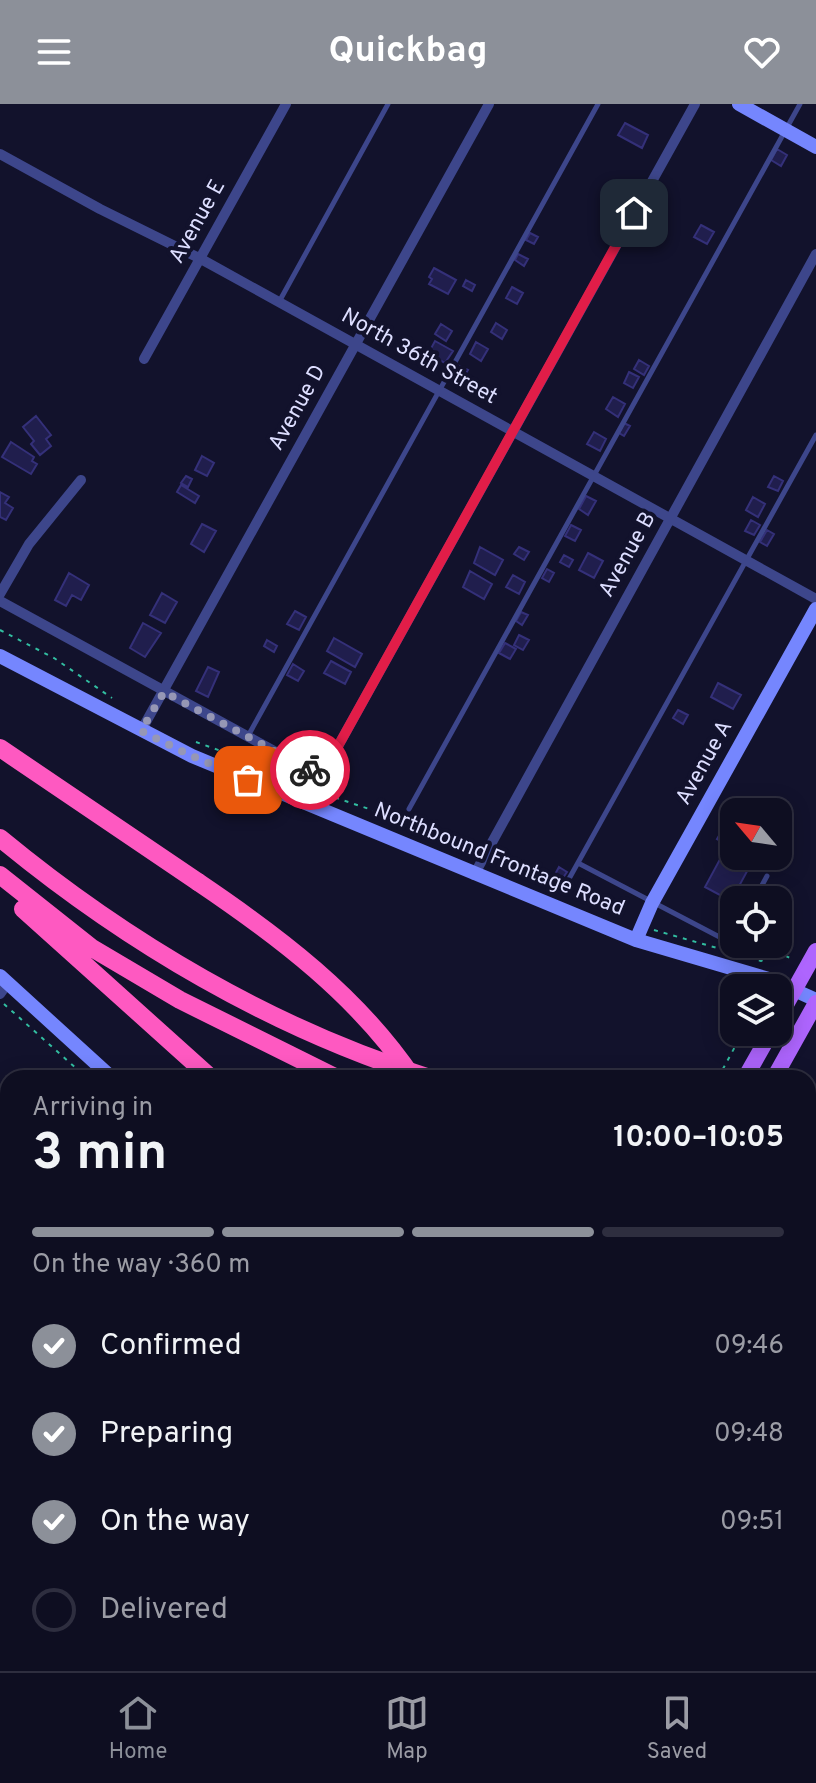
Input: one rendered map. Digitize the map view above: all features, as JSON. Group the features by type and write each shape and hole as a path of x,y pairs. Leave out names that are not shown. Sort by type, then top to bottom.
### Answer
{"highway":[{"path":"0,748 297,952 351,1003 408,1070"},
{"path":"0,838 43,874 192,973 316,1035 377,1062 404,1070"},
{"path":"0,875 92,948 180,1000 321,1070"},
{"path":"0,889 202,1070"}],"main road":[{"path":"792,994 816,951"},
{"path":"778,1070 816,1002"},
{"path":"750,1070 763,1046"}],"street":[{"name":"Avenue E","path":"144,359 286,104"},
{"name":"Avenue D","path":"141,731 489,104"},
{"path":"0,601 309,770 320,773 327,766 695,104"},
{"path":"739,104 816,147"},
{"name":"North 36th Street","path":"0,154 100,209 201,259 816,599"},
{"name":"Avenue B","path":"474,875 816,254"},
{"path":"0,594 29,544 81,480"},
{"name":"Avenue A","path":"639,933 652,903 816,609"},
{"name":"Northbound Frontage Road","path":"0,656 192,756 474,875 772,980 816,1002"},
{"path":"2,988 102,1070"}],"lane":[{"path":"279,302 388,104"},
{"path":"248,737 598,104"},
{"path":"409,809 800,104"},
{"path":"565,886 816,435"},
{"path":"578,863 720,937"},
{"path":"762,886 767,876"}],"path":[{"path":"0,630 54,658 117,701"},
{"path":"188,738 254,763 301,786 372,810 440,844"},
{"path":"639,933 761,961 778,952 807,968"},
{"path":"2,988 79,1070"},
{"path":"722,1070 735,1046"}],"building":[{"path":"625,123 648,135 642,148 618,135"},
{"path":"777,149 787,155 781,166 771,160"},
{"path":"701,225 714,232 707,244 694,237"},
{"path":"530,233 538,237 534,244 526,240"},
{"path":"518,254 528,259 524,266 515,260"},
{"path":"434,268 456,280 448,294 429,284"},
{"path":"466,280 475,285 472,291 463,286"},
{"path":"512,287 523,293 517,304 506,298"},
{"path":"496,323 507,330 502,339 491,332"},
{"path":"441,324 452,331 446,341 435,334"},
{"path":"435,341 453,351 445,363 428,354"},
{"path":"476,342 488,349 481,361 470,354"},
{"path":"639,360 649,366 644,375 634,369"},
{"path":"457,365 468,370 460,383 450,377"},
{"path":"629,372 639,377 633,388 624,383"},
{"path":"613,397 625,404 618,417 606,409"},
{"path":"36,416 51,435 46,439 51,446 40,455 23,427"},
{"path":"624,423 630,426 624,436 619,433"},
{"path":"594,432 606,439 600,451 587,444"},
{"path":"11,442 34,457 32,461 37,464 31,474 2,457"},
{"path":"202,456 214,463 207,476 195,470"},
{"path":"186,476 192,479 188,487 181,483"},
{"path":"774,476 783,481 778,491 768,487"},
{"path":"181,485 199,496 195,503 177,492"},
{"path":"0,492 9,497 5,503 13,508 6,520 0,517"},
{"path":"586,496 596,501 588,515 579,509"},
{"path":"753,497 765,504 758,517 746,510"},
{"path":"751,520 760,525 754,535 745,531"},
{"path":"202,524 216,531 204,552 191,544"},
{"path":"571,525 581,530 575,541 565,536"},
{"path":"767,530 774,534 767,546 760,542"},
{"path":"480,547 503,560 495,575 474,563"},
{"path":"519,547 529,552 524,560 514,554"},
{"path":"588,553 603,561 594,578 579,570"},
{"path":"564,555 573,560 569,567 560,562"},
{"path":"547,569 554,573 549,582 542,578"},
{"path":"470,571 492,584 484,599 463,587"},
{"path":"69,573 89,585 81,600 72,595 66,606 55,600"},
{"path":"513,575 525,582 519,594 506,587"},
{"path":"162,593 177,602 165,623 150,615"},
{"path":"295,611 306,617 299,630 287,624"},
{"path":"521,612 528,615 522,625 516,621"},
{"path":"143,623 161,633 145,657 130,648"},
{"path":"519,635 529,640 523,650 514,645"},
{"path":"334,638 362,654 355,667 327,651"},
{"path":"267,640 277,646 274,652 264,646"},
{"path":"505,643 516,649 510,659 499,653"},
{"path":"331,661 351,672 345,684 324,673"},
{"path":"293,664 304,671 298,681 287,675"},
{"path":"208,667 219,672 208,697 196,691"},
{"path":"718,683 741,695 733,709 711,697"},
{"path":"678,710 688,715 683,724 673,718"},
{"path":"720,859 720,870 748,870 739,886 720,886 720,895 705,887"},
{"path":"559,867 567,872 560,882 553,878"}],"way so far":[{"path":"248,780 141,731 164,692 310,770"}],"route":[{"path":"310,770 320,773 327,766 634,213"}]}
